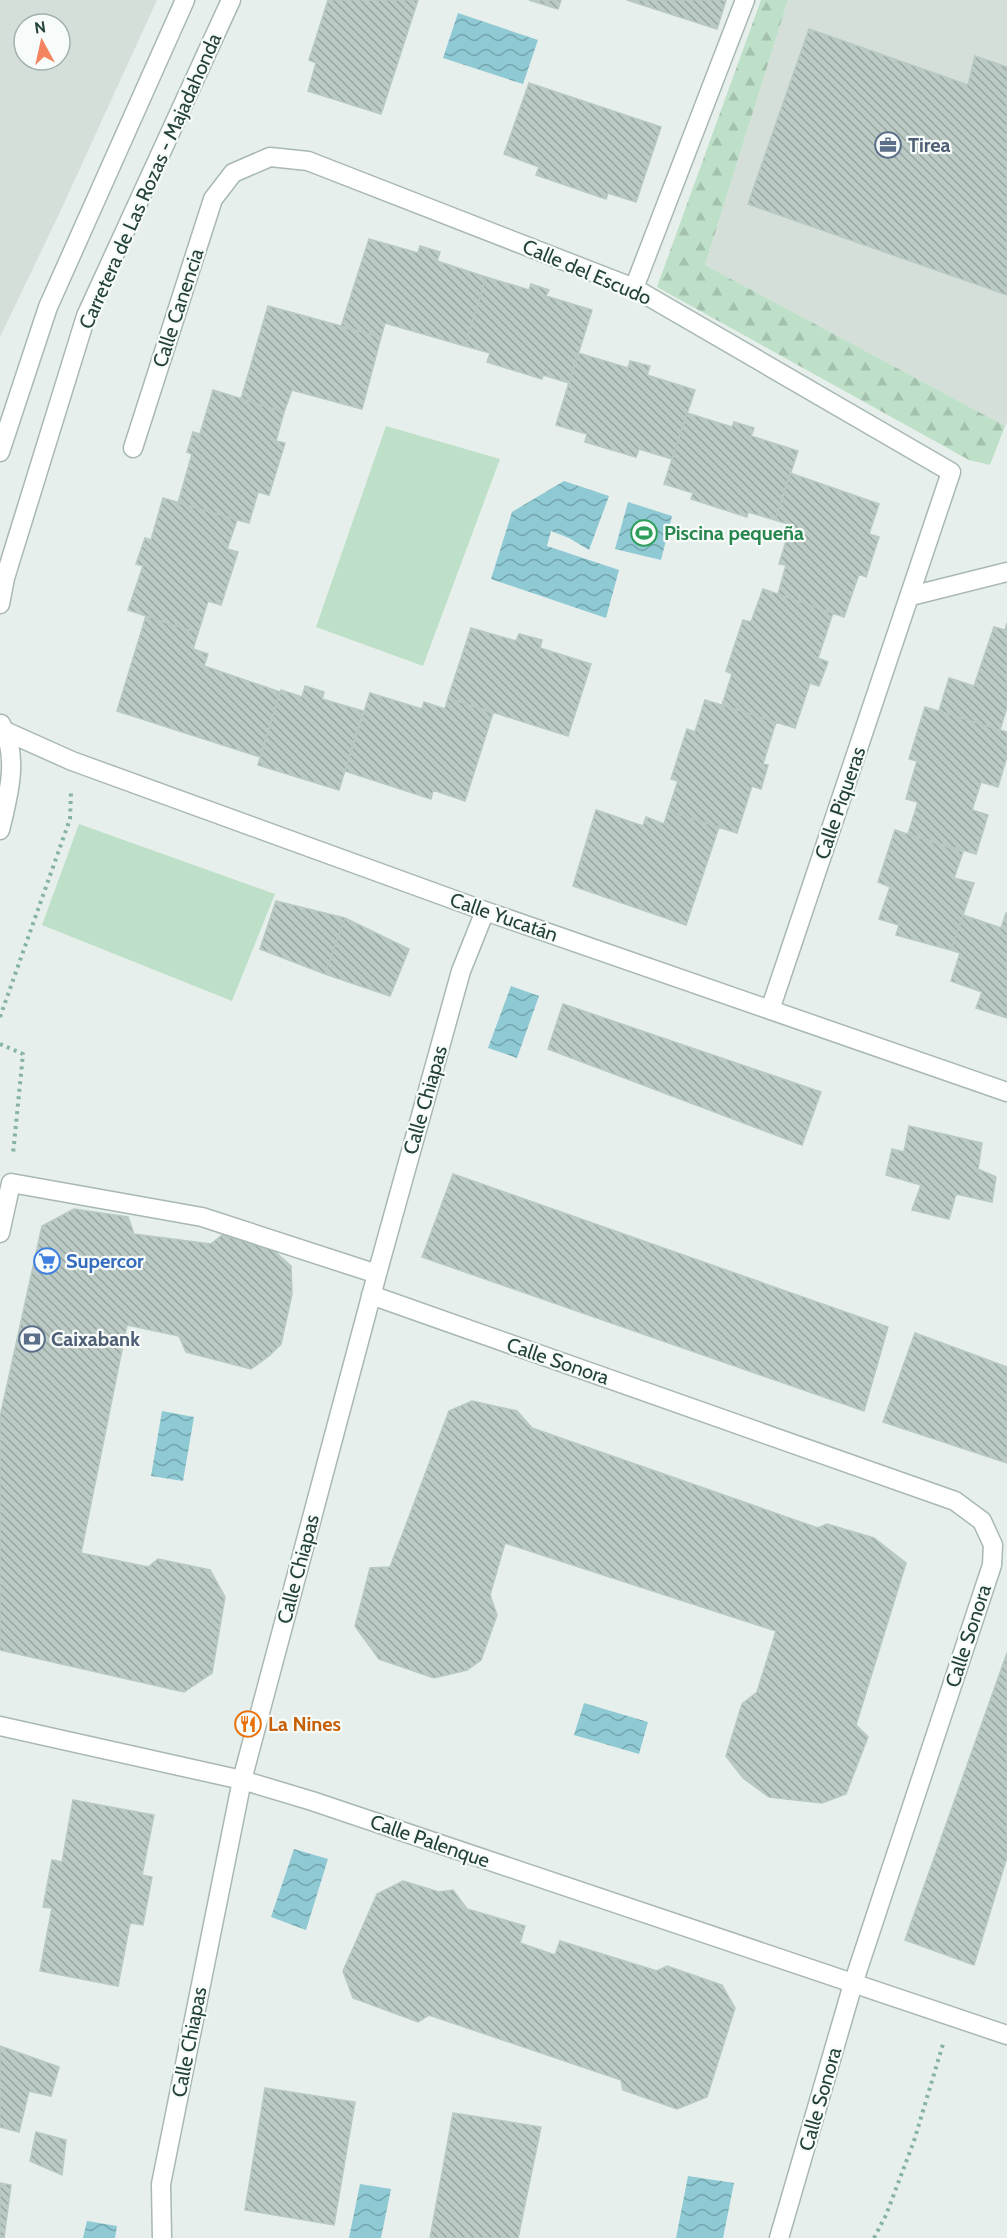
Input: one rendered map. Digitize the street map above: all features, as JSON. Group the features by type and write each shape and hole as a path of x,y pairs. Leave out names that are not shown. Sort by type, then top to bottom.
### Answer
{"street":[{"path":"0,452 48,307 185,0"},
{"name":"Carretera de Las Rozas - Majadahonda","path":"0,604 5,578 86,316 231,0"},
{"path":"634,288 745,0"},
{"name":"Calle del Escudo","path":"232,173 270,157 308,161 634,288 951,472"},
{"name":"Calle Canencia","path":"133,448 213,199 232,173"},
{"name":"Calle Piqueras","path":"770,1010 951,472"},
{"path":"911,596 1007,572"},
{"path":"0,830 8,799 12,766 2,727"},
{"name":"Calle Yucatán","path":"2,727 72,761 485,911 1007,1092"},
{"name":"Calle Chiapas","path":"162,2238 161,2184 242,1780 376,1274 461,971 485,911"},
{"path":"0,1233 10,1183 202,1217 376,1274"},
{"name":"Calle Sonora","path":"371,1295 955,1501 982,1521 993,1545 992,1565 853,1984 779,2238"},
{"name":"Calle Palenque","path":"0,1726 242,1780 323,1805 1007,2035"}],"path":[{"path":"0,1017 70,819 72,761"},
{"path":"0,1044 22,1054 10,1183"},
{"path":"874,2238 886,2215 914,2141 952,2016"}],"shaded area":[{"path":"0,0 157,0 0,337"},
{"path":"788,0 1007,0 1007,423 1005,426 705,265"}],"green space":[{"path":"761,0 788,0 705,265 1005,426 990,465 969,460 657,287"},
{"path":"386,426 500,459 423,666 316,627"},
{"path":"79,824 275,894 232,1001 42,925"}],"water":[{"path":"458,13 538,40 523,84 443,58"},
{"path":"564,481 609,496 589,550 551,531 547,546 619,570 606,618 491,579 512,512"},
{"name":"Piscina pequeña","path":"628,502 672,516 661,560 615,549"},
{"path":"511,986 539,996 517,1058 488,1048"},
{"path":"162,1411 194,1417 183,1481 151,1476"},
{"path":"584,1703 648,1722 639,1754 574,1735"},
{"path":"294,1849 328,1859 306,1930 271,1917"},
{"path":"688,2176 734,2183 723,2238 676,2238"},
{"path":"360,2184 391,2189 381,2238 349,2238"},
{"path":"87,2221 117,2226 115,2238 83,2238"}],"building":[{"path":"328,0 418,0 381,114 308,91 316,63 309,60"},
{"path":"529,0 561,0 558,9"},
{"path":"627,0 726,0 717,29"},
{"name":"Tirea","path":"809,29 968,85 975,56 1007,67 1007,295 748,204"},
{"path":"529,83 661,127 636,202 608,193 606,199 536,175 539,167 504,154"},
{"path":"369,239 418,253 420,246 440,252 437,261 486,277 465,346 385,323 381,337 341,327"},
{"path":"486,277 529,290 531,284 549,290 546,296 592,310 569,383 543,375 542,379 487,362 490,353 465,346"},
{"path":"268,306 381,337 362,409 292,390 284,412 241,399"},
{"path":"578,353 628,368 630,361 650,366 647,375 695,390 672,459 639,449 636,457 585,442 587,434 556,425"},
{"path":"213,390 284,412 276,441 285,443 269,495 258,492 249,523 178,503 192,454 187,452 193,432 200,434"},
{"path":"687,413 732,427 734,422 754,428 751,436 798,451 775,520 748,512 747,517 691,499 693,493 664,484"},
{"path":"790,473 879,504 869,534 879,537 866,577 859,574 844,617 778,594 786,565 779,564 791,525 775,520"},
{"path":"163,498 237,520 227,549 238,552 221,605 208,601 198,633 128,610 143,566 136,564 145,538 151,540"},
{"path":"763,589 833,613 818,658 828,662 819,686 810,683 795,728 722,705 732,674 726,671 743,620 751,622"},
{"path":"146,616 198,633 193,649 208,654 204,666 280,692 260,757 117,711"},
{"path":"1007,623 1007,707 1000,730 939,711 949,678 974,686 994,627 1005,630"},
{"path":"471,628 516,641 519,634 542,640 540,648 591,664 568,736 448,698"},
{"path":"305,686 324,692 322,699 363,711 339,790 258,765 281,690 302,697"},
{"path":"370,693 422,709 424,702 445,709 448,698 493,713 465,801 433,790 431,799 345,771"},
{"path":"705,700 776,722 763,764 768,765 761,789 752,786 737,833 668,811 678,781 671,779 687,729 695,732"},
{"path":"925,707 1007,732 1007,756 998,787 981,782 972,810 988,815 976,854 908,834 918,802 906,799 917,761 909,759"},
{"path":"596,810 643,826 646,817 664,824 668,811 719,827 686,925 573,886"},
{"path":"895,830 963,852 954,878 974,883 951,950 896,935 899,925 879,919 890,887 878,882"},
{"path":"276,901 345,918 325,974 260,949"},
{"path":"1006,913 1007,1018 976,1008 982,992 951,981 960,953 951,950 963,915 1001,928"},
{"path":"345,918 409,949 390,996 325,974"},
{"path":"563,1004 821,1092 802,1145 548,1049"},
{"path":"909,1126 982,1143 978,1169 996,1177 992,1202 956,1194 949,1219 912,1210 921,1185 886,1175 892,1149 904,1152"},
{"path":"453,1174 888,1327 864,1411 422,1257"},
{"path":"74,1209 128,1217 134,1234 211,1244 222,1235 273,1250 291,1266 292,1294 281,1344 251,1369 186,1352 179,1336 127,1325 81,1553 148,1567 158,1559 210,1570 225,1597 212,1673 184,1692 0,1650 0,1417 42,1226"},
{"path":"915,1333 1007,1367 1007,1463 883,1422"},
{"path":"472,1401 517,1411 532,1428 818,1528 827,1524 874,1538 906,1563 856,1725 868,1737 846,1794 822,1803 769,1797 743,1778 726,1756 742,1704 757,1692 776,1631 505,1543 490,1595 497,1615 481,1660 467,1670 434,1678 379,1659 355,1626 370,1568 390,1567 449,1411"},
{"path":"1007,1653 1007,1857 974,1965 905,1940"},
{"path":"73,1800 154,1815 142,1875 152,1877 143,1925 130,1923 118,1986 40,1971 52,1908 43,1907 52,1860 62,1862"},
{"path":"403,1881 439,1892 453,1890 467,1909 525,1926 520,1943 555,1955 560,1941 657,1971 667,1966 722,1985 735,2008 707,2097 677,2109 623,2090 621,2080 429,2015 418,2022 353,1998 343,1971 377,1894"},
{"path":"0,2046 59,2067 51,2096 29,2091 19,2132 0,2127"},
{"path":"265,2088 355,2102 334,2225 245,2210"},
{"path":"453,2113 541,2127 518,2238 430,2238"},
{"path":"36,2132 66,2140 62,2175 30,2161"},
{"path":"0,2183 11,2185 4,2238 0,2238"}],"place":[{"name":"Tirea","path":"888,145"},
{"name":"Piscina pequeña","path":"644,533"},
{"name":"Supercor","path":"47,1261"},
{"name":"Caixabank","path":"32,1339"},
{"name":"La Nines","path":"248,1724"}]}
